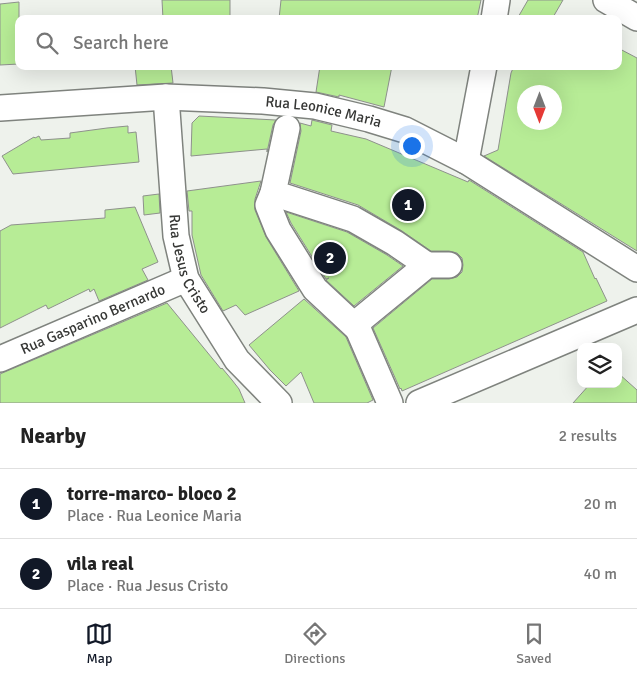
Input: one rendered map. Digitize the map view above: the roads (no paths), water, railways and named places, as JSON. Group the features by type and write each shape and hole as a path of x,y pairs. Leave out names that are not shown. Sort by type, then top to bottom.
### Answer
{"street":[{"path":"495,15 497,0"},
{"path":"606,0 637,18"},
{"path":"466,161 483,70"},
{"name":"Rua Leonice Maria","path":"0,108 166,97 263,101 314,106 405,130 466,161 637,269"},
{"name":"Rua Jesus Cristo","path":"166,97 176,236 186,279 237,360 279,403"},
{"path":"287,128 273,193 268,205 278,230 314,289 358,329 390,403"},
{"path":"273,193 353,219 394,243 438,265 360,320 358,329"},
{"name":"Rua Gasparino Bernardo","path":"0,359 186,279"},
{"path":"418,403 637,310"}],"place":[{"name":"torre-marco- bloco 2","path":"408,205"},
{"name":"vila real","path":"330,258"}]}
